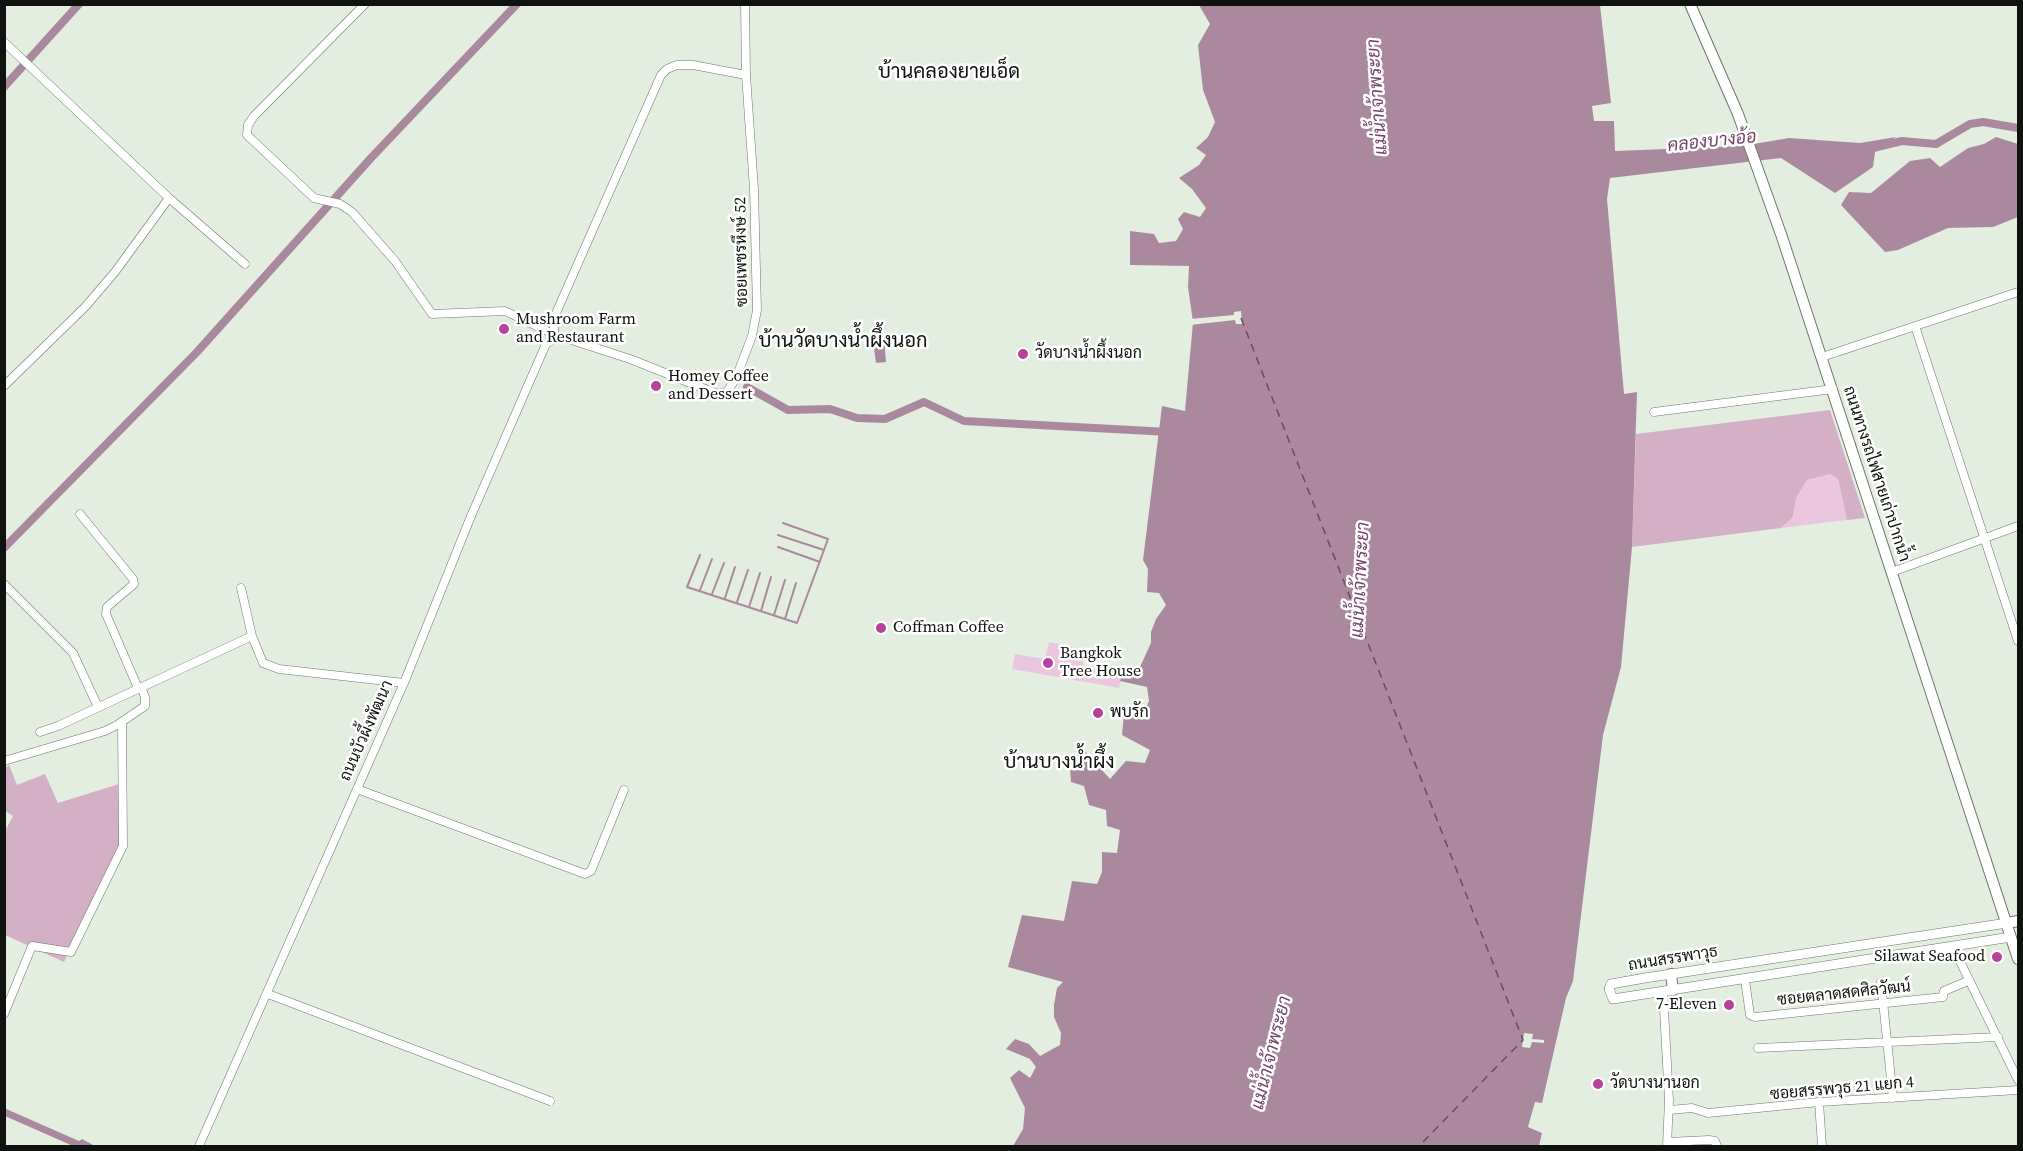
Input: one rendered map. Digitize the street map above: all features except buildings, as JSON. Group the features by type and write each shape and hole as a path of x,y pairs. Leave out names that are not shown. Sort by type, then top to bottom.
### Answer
{"main road":[{"name":"ถนนทางรถไฟสายเก่าปากน้ำ","path":"1690,4 1744,133 1822,357 2007,923 2015,936 2019,959"},
{"name":"ถนนสรรพาวุธ","path":"2007,923 2019,921"},
{"path":"1668,990 1671,974"}],"street":[{"path":"365,4 248,125 247,135 314,198 340,204 352,212 395,261 432,314 505,311 551,333 555,338"},
{"name":"ซอยเพชรหึงษ์ 52","path":"555,338 565,338 630,359 718,394 727,393 736,378 752,336 757,310 745,4"},
{"path":"4,42 169,198 245,264"},
{"path":"555,338 553,320 661,75 667,69 677,65 693,65 746,75"},
{"path":"4,386 85,308 122,263 169,198"},
{"path":"1822,357 2019,292"},
{"path":"1915,326 2019,642"},
{"name":"ถนนบัวผึ้งพัฒนา","path":"200,1146 404,683 471,516 546,344 555,338"},
{"path":"1654,412 1833,389"},
{"path":"4,762 105,731 145,706 146,697 106,614 107,608 134,584 134,579 80,514"},
{"path":"1892,572 2019,526"},
{"path":"4,584 73,653 98,707"},
{"path":"242,588 252,636 263,663 279,669 404,683"},
{"path":"40,732 252,636"},
{"path":"4,1014 32,946 71,952 123,846 122,722"},
{"path":"357,789 585,874 591,871 624,790"},
{"name":"ถนนสรรพาวุธ","path":"2007,923 1616,983 1611,984 1609,989 1613,999 2015,936"},
{"path":"1953,947 2019,1080"},
{"name":"ซอยตลาดสดศิลวัฒน์","path":"1744,980 1750,1015 1753,1017 1943,997 1943,992 1968,981"},
{"path":"1881,982 1893,1098"},
{"path":"1668,990 1668,1144 1709,1140 1715,1141 1717,1146"},
{"path":"268,994 550,1101"},
{"path":"1758,1048 1998,1037"},
{"name":"ซอยสรรพวุธ 21 แยก 4","path":"1669,1110 1692,1108 1708,1113 1819,1102 2019,1090"},
{"path":"1819,1102 1822,1146"}],"shaded area":[{"path":"1830,410 1865,518 1847,520 1838,479 1830,474 1807,480 1796,498 1793,517 1781,528 1632,547 1636,434"},
{"path":"1830,474 1838,479 1847,520 1781,528 1793,517 1796,498 1807,480"},
{"name":"Bangkok Tree House","path":"1049,642 1085,650 1083,667 1122,674 1119,688 1012,669 1015,654 1045,659"},
{"path":"9,765 17,785 45,774 58,803 119,784 120,842 64,962 5,935 5,831 13,816 5,811 5,768"}],"water":[{"name":"แม่น้ำเจ้าพระยา","path":"1199,5 1600,5 1611,103 1592,106 1594,121 1614,121 1615,151 1742,146 1789,138 1860,143 1896,137 1875,152 1873,167 1835,193 1781,158 1610,178 1607,199 1624,394 1637,392 1632,547 1621,667 1603,735 1573,981 1566,998 1542,1103 1535,1102 1528,1127 1542,1133 1539,1146 1013,1146 1023,1129 1025,1108 1010,1078 1019,1070 1030,1078 1036,1067 1030,1059 1006,1049 1015,1039 1029,1044 1040,1056 1060,1045 1061,1033 1054,1017 1054,1005 1057,988 1063,982 1008,967 1022,915 1064,921 1072,881 1097,884 1102,872 1102,852 1117,853 1120,830 1107,826 1106,810 1089,805 1084,786 1071,782 1070,768 1084,771 1084,750 1110,779 1126,761 1145,763 1150,750 1122,735 1124,714 1141,719 1149,701 1147,687 1120,681 1124,666 1139,669 1151,643 1151,632 1156,619 1166,605 1159,593 1147,592 1148,569 1143,560 1162,406 1185,411 1193,322 1188,287 1189,266 1130,265 1130,231 1154,234 1159,243 1176,241 1183,229 1178,219 1184,212 1200,217 1206,208 1192,189 1179,178 1199,165 1206,155 1196,148 1208,137 1215,122 1203,90 1198,45 1210,24"},
{"path":"1996,137 2018,144 2018,217 1993,227 1948,228 1898,250 1885,252 1841,205 1849,192 1871,193 1910,161 1930,158 1940,167 1968,148 1984,144"},
{"path":"884,339 886,362 876,363 873,341"},
{"path":"4,1108 95,1146 73,1146 5,1116"}],"pier":[{"path":"1241,311 1242,324 1236,324 1235,320 1190,325 1190,319 1234,315 1234,312"},
{"path":"1524,1033 1533,1034 1532,1039 1544,1040 1544,1043 1532,1042 1530,1048 1522,1047"}],"waterway":[{"path":"4,87 79,4"},
{"path":"4,548 197,352 371,158 517,4"},
{"name":"คลองบางอ้อ","path":"1873,148 1902,141 1936,144 1970,124 1983,122 2018,128"},
{"path":"747,387 788,410 830,409 857,418 885,419 924,402 964,421 1169,432"},
{"path":"700,555 687,587 797,623 828,539 783,523"},
{"path":"778,535 824,550"},
{"path":"778,547 820,562"},
{"path":"700,590 712,559"},
{"path":"712,594 724,563"},
{"path":"725,598 735,567"},
{"path":"737,602 748,570"},
{"path":"749,607 760,573"},
{"path":"761,611 771,577"},
{"path":"774,615 785,580"},
{"path":"785,619 796,583"}],"ferry route":[{"path":"1241,318 1523,1040 1419,1146"}],"place":[{"name":"Mushroom Farm and Restaurant","path":"504,329"},
{"name":"วัดบางน้ำผึ้งนอก","path":"1023,354"},
{"name":"Homey Coffee and Dessert","path":"656,386"},
{"name":"Coffman Coffee","path":"881,628"},
{"name":"Bangkok Tree House","path":"1048,663"},
{"name":"พบรัก","path":"1098,713"},
{"name":"Silawat Seafood","path":"1997,957"},
{"name":"7-Eleven","path":"1729,1005"},
{"name":"วัดบางนานอก","path":"1598,1084"}],"district":[{"name":"บ้านคลองยายเอ็ด","path":"949,73"},
{"name":"บ้านวัดบางน้ำผึ้งนอก","path":"843,342"},
{"name":"บ้านบางน้ำผึ้ง","path":"1059,763"}]}
